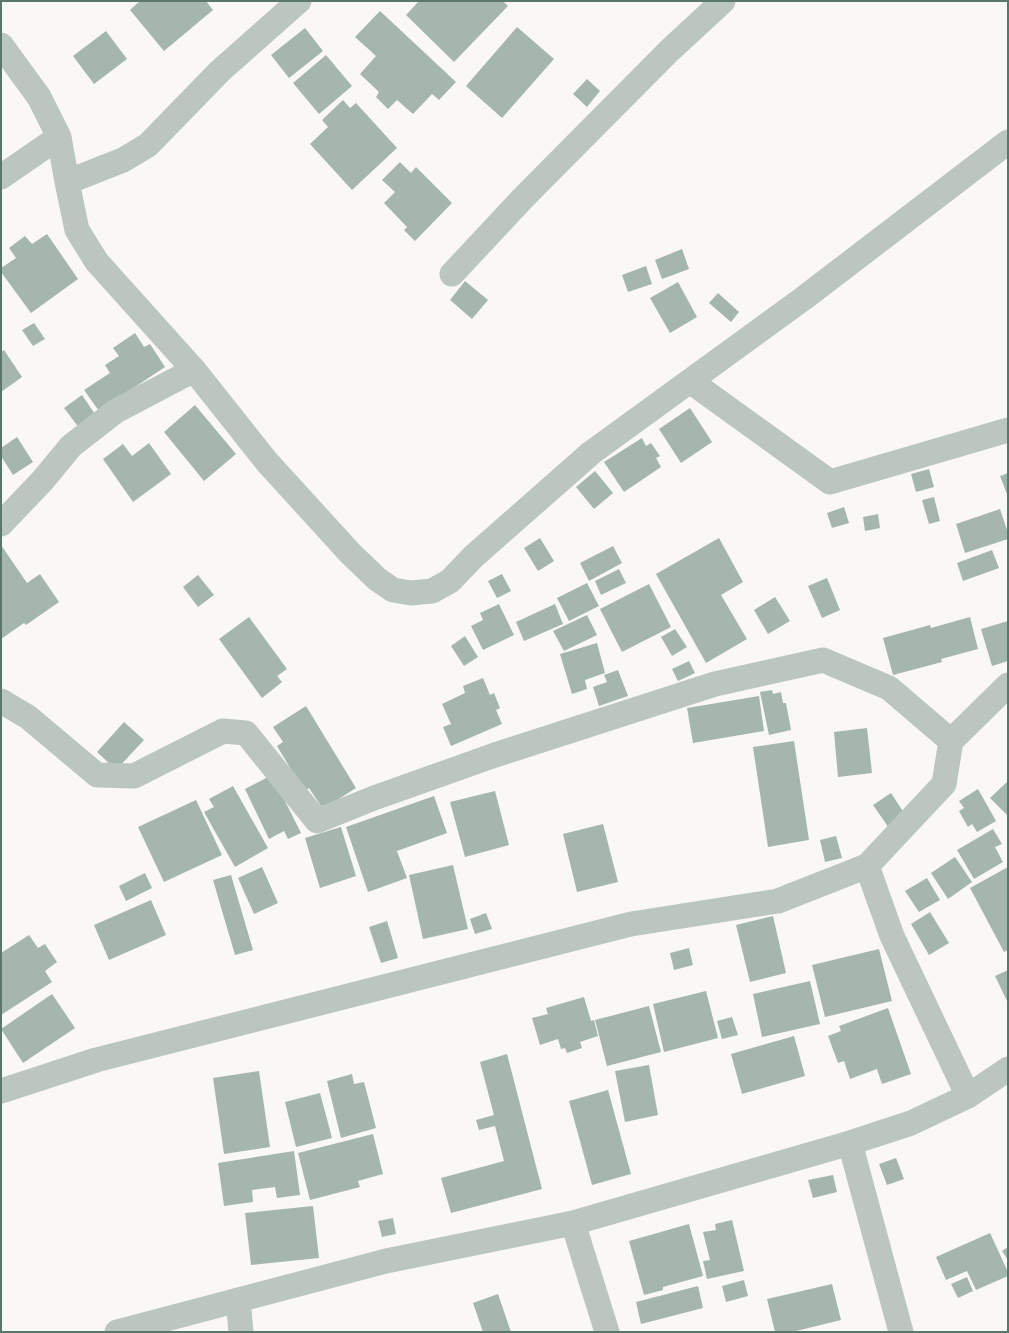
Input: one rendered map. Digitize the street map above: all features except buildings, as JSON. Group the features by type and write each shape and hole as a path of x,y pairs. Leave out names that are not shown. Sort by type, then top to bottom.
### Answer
{"street":[{"path":"67,182 123,160 148,145 220,71 299,1"},
{"path":"452,274 524,197 662,57 723,1"},
{"path":"1,46 39,97 59,137 77,230 98,262 194,370 267,462 350,553 393,590 411,593 432,591 450,581 474,556 591,453 804,298 1008,142"},
{"path":"1,178 59,137"},
{"path":"1,524 72,446 116,411 194,370"},
{"path":"690,381 830,482 1008,430"},
{"path":"1,701 28,717 96,775 134,776 224,731 246,733 317,821 374,798 495,755 706,686 823,660 889,688 951,741"},
{"path":"1,1091 96,1060 632,924 778,901 867,866 944,784 951,741 1008,685"},
{"path":"867,866 892,936 968,1096"},
{"path":"117,1332 386,1261 573,1223 850,1143 911,1123 968,1096 1008,1069"},
{"path":"850,1143 901,1332"},
{"path":"573,1223 607,1332"},
{"path":"238,1300 241,1332"}]}
